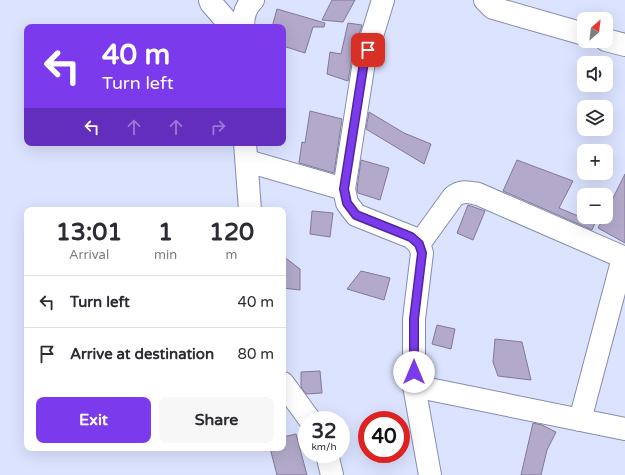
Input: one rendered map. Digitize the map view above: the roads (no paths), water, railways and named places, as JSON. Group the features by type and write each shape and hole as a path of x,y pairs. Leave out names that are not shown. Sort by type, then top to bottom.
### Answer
{"street":[{"path":"210,0 210,3 229,24"},
{"path":"243,24 245,11 253,0"},
{"path":"383,0 364,62 344,189 347,203 356,215 411,237 419,244 422,253 414,319 414,386 430,475"},
{"path":"485,0 493,8 577,32"},
{"path":"613,42 625,45"},
{"path":"250,207 246,152 344,189"},
{"path":"419,244 453,198 458,193 467,192 478,194 624,258 580,420"},
{"path":"414,386 625,429"},
{"path":"286,387 303,411"},
{"path":"329,463 332,475"}]}
